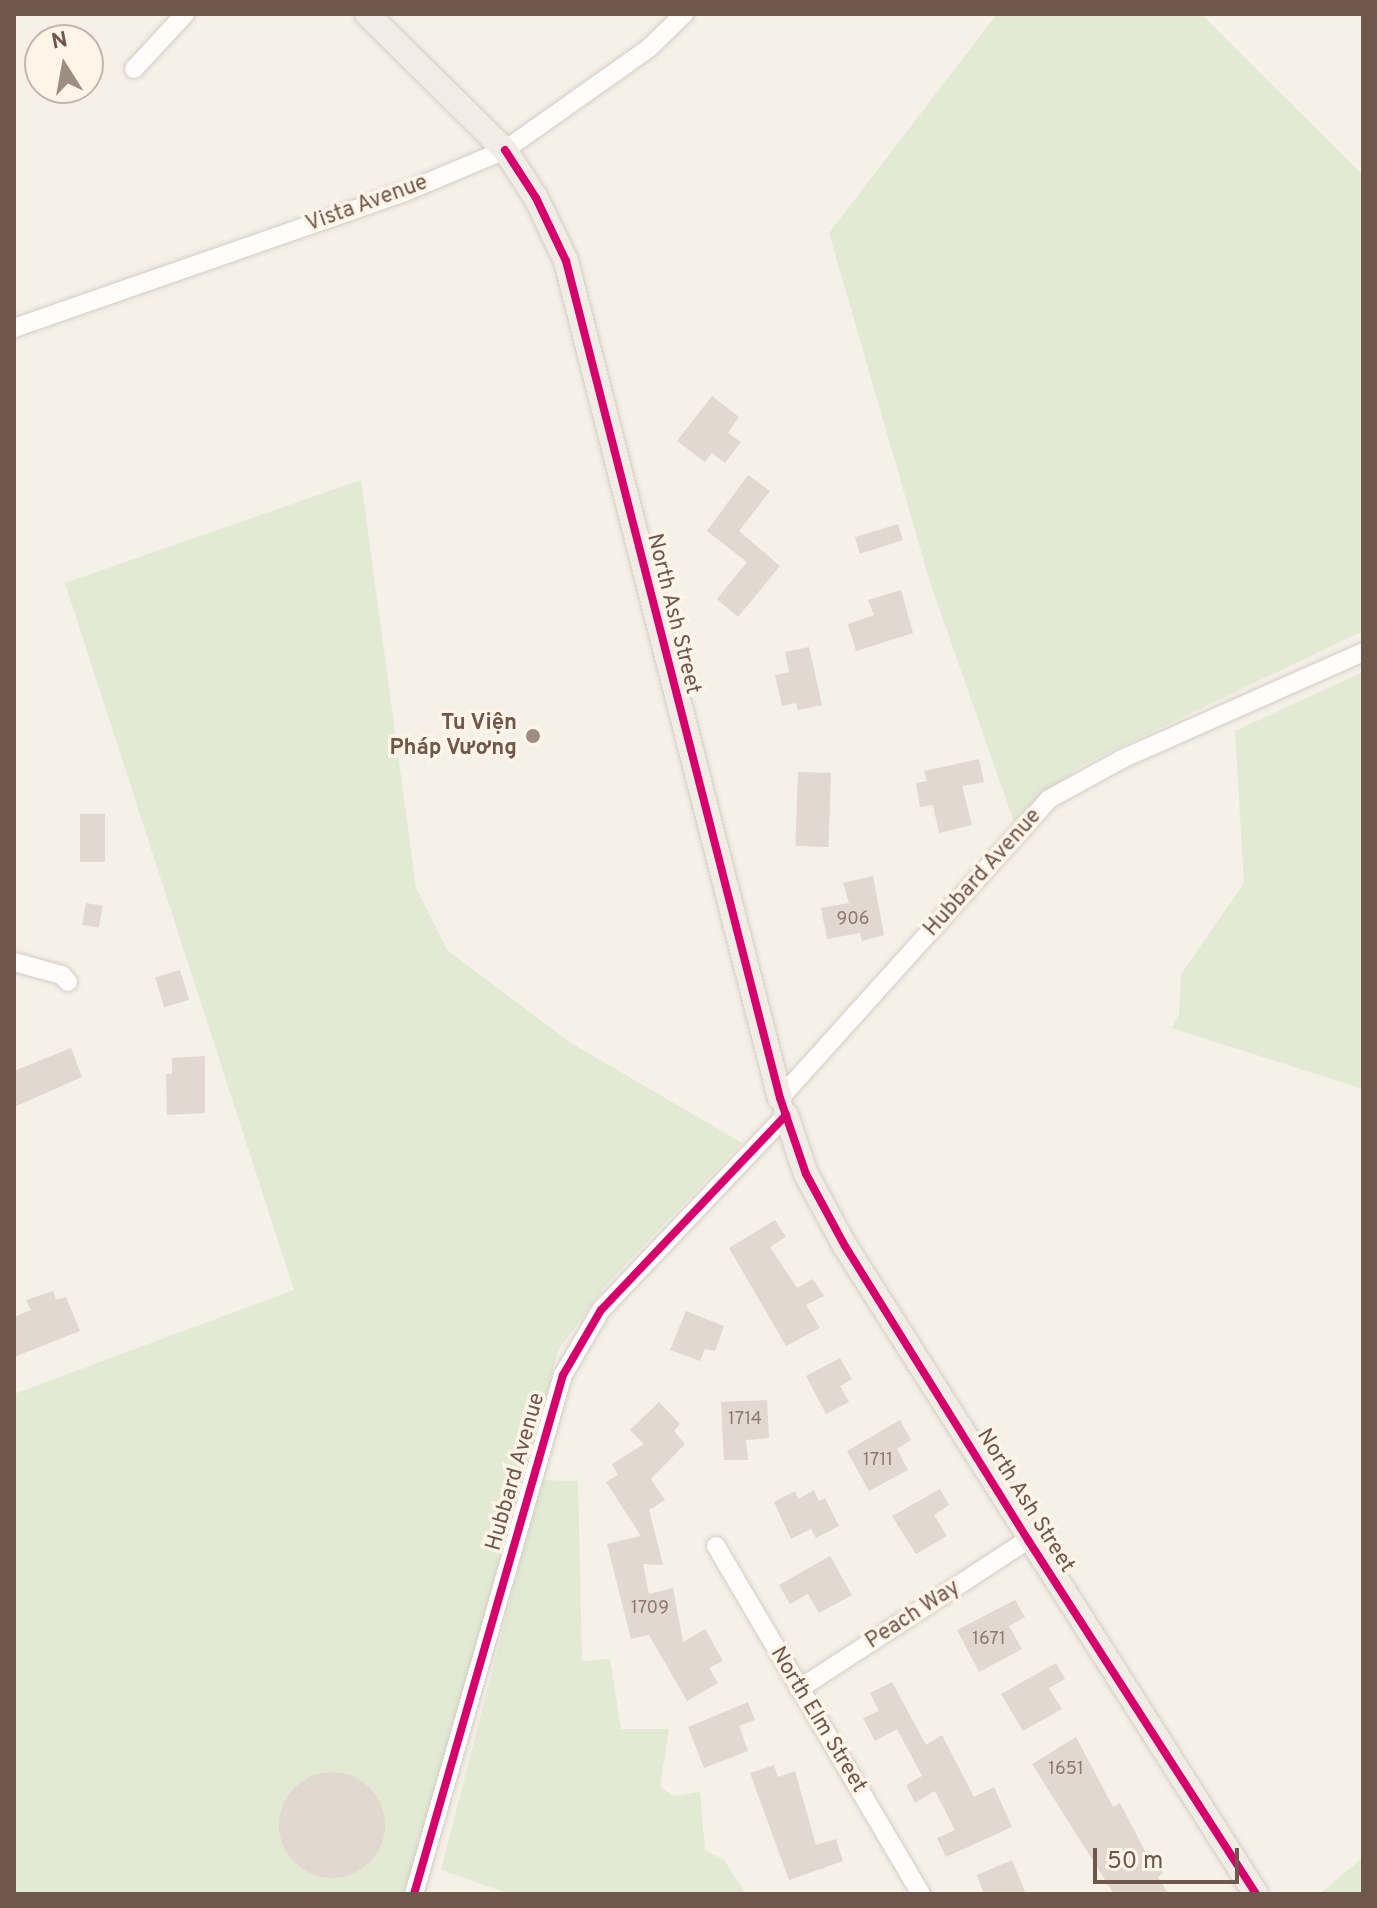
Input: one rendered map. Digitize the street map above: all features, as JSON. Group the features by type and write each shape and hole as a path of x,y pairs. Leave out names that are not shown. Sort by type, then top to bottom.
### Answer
{"main road":[{"name":"North Ash Street","path":"367,14 505,150 536,198 566,261 783,1107 806,1174 845,1246 1028,1540 1256,1894"}],"street":[{"path":"134,69 164,31 185,14"},
{"name":"Vista Avenue","path":"14,328 405,192 505,150 649,48 684,14"},
{"name":"Hubbard Avenue","path":"414,1894 563,1375 601,1310 783,1107 1049,799 1122,759 1363,652"},
{"path":"14,962 62,975 68,982"},
{"name":"Peach Way","path":"799,1689 1028,1540"},
{"name":"North Elm Street","path":"716,1546 921,1894"}],"green space":[{"path":"997,14 1201,14 1363,175 1363,631 1079,767 1014,822 930,582 829,233"},
{"path":"361,480 416,888 447,950 571,1043 742,1143 605,1286 558,1351 406,1894 14,1894 14,1394 294,1290 65,583"},
{"path":"1363,672 1363,1089 1172,1028 1179,1015 1181,974 1244,883 1235,731"},
{"path":"541,1480 578,1481 582,1661 610,1659 621,1729 669,1729 660,1787 674,1796 700,1792 705,1850 724,1860 746,1894 510,1894 441,1870"},
{"path":"1363,1857 1363,1894 1319,1894 1322,1892"}],"building":[{"path":"712,396 739,417 728,433 741,442 725,463 712,453 705,462 677,441"},
{"path":"748,475 770,491 739,531 780,566 738,617 717,599 747,562 707,531"},
{"path":"898,524 903,540 860,553 855,537"},
{"path":"901,590 913,633 856,651 848,624 874,615 868,600"},
{"path":"809,647 822,705 798,710 796,703 782,706 775,675 789,672 785,652"},
{"path":"979,759 984,782 962,786 972,825 939,833 933,805 920,807 916,783 927,781 924,771"},
{"path":"798,772 831,773 828,847 795,846"},
{"path":"80,814 105,814 105,862 80,862"},
{"path":"873,876 884,935 862,941 860,933 827,939 821,908 849,903 843,883"},
{"path":"86,903 103,906 99,928 82,925"},
{"path":"180,970 189,1000 164,1007 155,978"},
{"path":"71,1048 82,1077 14,1107 14,1071"},
{"path":"205,1056 205,1113 167,1115 166,1074 172,1074 172,1058"},
{"path":"775,1220 786,1237 770,1247 797,1288 813,1279 824,1296 806,1305 820,1328 786,1346 729,1248"},
{"path":"53,1291 56,1300 66,1297 80,1331 14,1357 14,1317 31,1310 26,1300"},
{"path":"686,1311 724,1326 715,1351 705,1349 700,1361 670,1350"},
{"path":"840,1358 852,1379 840,1386 849,1402 826,1414 806,1376"},
{"path":"767,1400 769,1438 746,1440 748,1460 724,1460 721,1402"},
{"path":"659,1402 680,1424 674,1431 685,1444 651,1479 665,1500 649,1510 663,1565 643,1564 649,1594 673,1588 683,1642 705,1629 723,1661 709,1668 718,1683 687,1701 649,1635 631,1639 607,1544 641,1536 606,1482 618,1475 612,1464 644,1444 630,1430"},
{"path":"900,1420 911,1440 897,1449 908,1470 869,1491 847,1451"},
{"path":"940,1489 949,1505 934,1515 947,1536 916,1554 892,1516"},
{"path":"814,1490 819,1501 825,1498 839,1526 816,1538 811,1529 791,1539 774,1502 795,1491 798,1499"},
{"path":"830,1556 852,1595 819,1613 808,1594 790,1604 779,1585"},
{"path":"1015,1600 1025,1617 1009,1626 1022,1649 979,1672 957,1630"},
{"path":"1056,1663 1065,1679 1049,1688 1062,1709 1023,1731 1001,1694"},
{"path":"892,1682 926,1745 942,1735 974,1797 994,1787 1012,1827 946,1857 937,1838 955,1830 935,1791 915,1803 906,1785 922,1776 897,1729 875,1741 863,1718 879,1711 870,1693"},
{"path":"748,1702 755,1720 739,1726 748,1751 704,1768 688,1727"},
{"path":"1076,1737 1113,1807 1120,1803 1147,1855 1151,1853 1163,1873 1158,1877 1168,1894 1114,1894 1032,1764"},
{"path":"774,1765 778,1777 795,1771 816,1845 836,1839 843,1861 789,1880 750,1773"},
{"path":"332,1772 352,1776 370,1787 381,1805 385,1825 381,1845 370,1863 352,1874 332,1878 312,1874 294,1863 283,1845 279,1825 283,1805 294,1787 312,1776"},
{"path":"1012,1860 1026,1894 984,1894 977,1875"}],"cycle path":[{"path":"505,150 536,198 566,261 780,1098 806,1174 845,1246 1028,1540 1256,1894"},
{"path":"414,1894 563,1375 601,1310 786,1115"}],"place":[{"name":"Tu Viện Pháp Vương","path":"533,736"}]}
